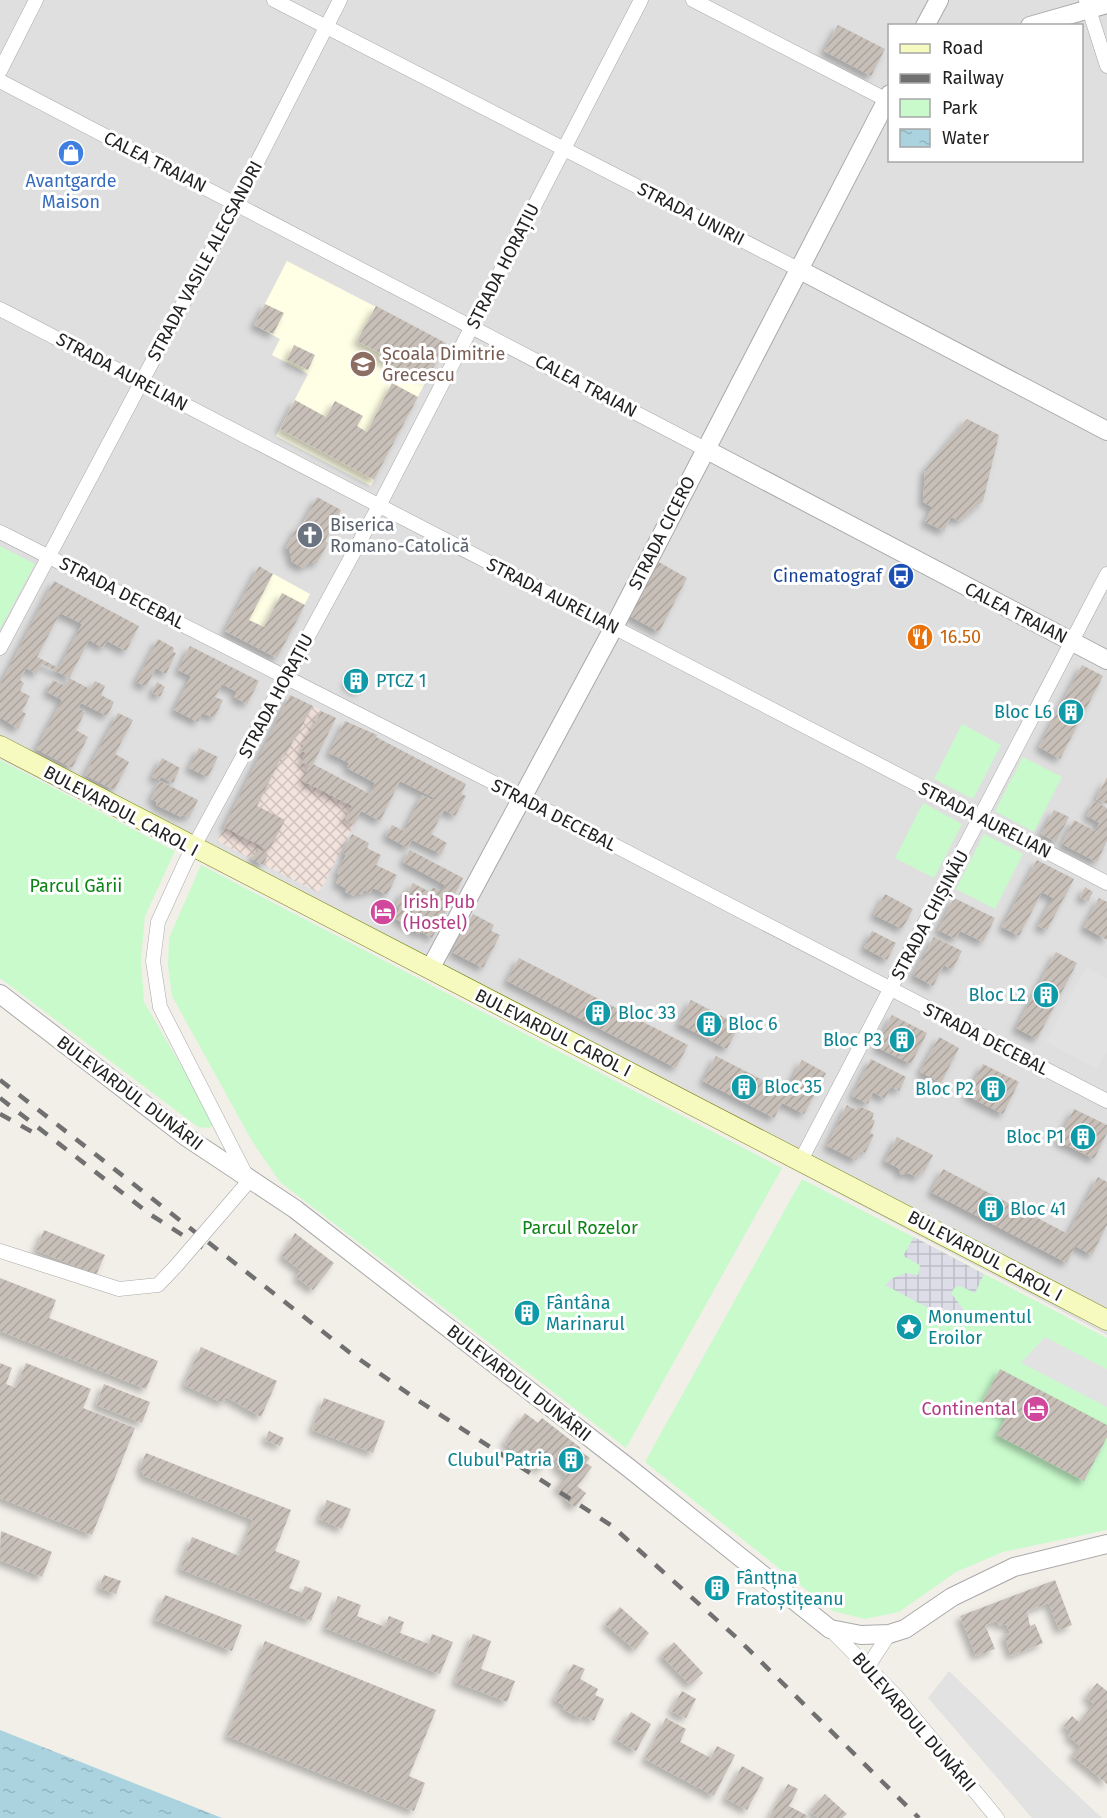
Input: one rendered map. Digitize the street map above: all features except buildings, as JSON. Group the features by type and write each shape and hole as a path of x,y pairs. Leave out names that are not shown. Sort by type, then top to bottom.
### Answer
{"main road":[{"name":"BULEVARDUL CAROL I","path":"0,746 1107,1320"}],"street":[{"path":"0,71 36,0"},
{"name":"STRADA UNIRII","path":"274,0 800,270 1107,431"},
{"name":"STRADA VASILE ALECSANDRI","path":"0,648 236,204 340,0"},
{"name":"STRADA HORAȚIU","path":"249,1181 160,1007 153,961 158,922 193,848 379,506 641,0"},
{"path":"693,0 888,97"},
{"path":"927,24 939,0"},
{"path":"1035,24 1087,4 1107,4"},
{"path":"1087,4 1107,66"},
{"name":"CALEA TRAIAN","path":"0,81 1107,660"},
{"name":"STRADA CICERO","path":"429,969 614,627 888,97"},
{"name":"STRADA AURELIAN","path":"0,309 1107,883"},
{"name":"STRADA DECEBAL","path":"0,532 521,797 1107,1101"},
{"name":"STRADA CHIȘINĂU","path":"801,1160 982,818 1107,574"},
{"name":"BULEVARDUL DUNĂRII","path":"0,994 188,1138 249,1181 295,1209 638,1475 830,1629 869,1665 997,1818"},
{"path":"0,1251 118,1290 158,1285 249,1181"},
{"path":"830,1629 861,1635 889,1634 905,1629 952,1598 1014,1567 1107,1544"},
{"path":"869,1665 889,1634"}],"shaded area":[{"path":"0,0 1107,0 1107,1335 608,1072 0,759"},
{"name":"Școala Dimitrie Grecescu","path":"287,261 446,343 371,486 276,436 308,374 272,355 280,339 254,325"},
{"path":"259,566 310,594 277,658 225,631"},
{"path":"290,695 336,718 313,764 370,794 319,893 217,841"},
{"path":"1086,967 1107,979 1107,1050 1097,1069 1046,1042"},
{"path":"914,1237 984,1274 975,1293 960,1286 955,1287 951,1293 964,1310 962,1326 885,1285 893,1278 906,1273 918,1275 920,1265 903,1256"},
{"path":"1045,1337 1107,1369 1107,1407 1021,1363"},
{"path":"949,1671 1102,1818 1032,1818 928,1698"}],"green space":[{"path":"0,546 35,564 0,629"},
{"path":"962,724 1001,745 973,799 934,779"},
{"path":"1023,757 1062,777 1034,832 995,811"},
{"name":"Parcul Gării","path":"0,760 175,851 145,916 141,959 144,1002 214,1122 210,1128 198,1127 0,978"},
{"path":"923,803 962,824 934,878 895,858"},
{"path":"984,834 1023,854 995,909 956,889"},
{"name":"Parcul Rozelor","path":"201,865 782,1168 626,1448 280,1182 252,1141 172,996 168,965 169,938"},
{"path":"802,1179 1107,1338 1107,1530 1003,1552 956,1572 899,1612 865,1619 833,1611 645,1462"}],"water":[{"path":"0,1730 222,1818 0,1818"}],"railway":[{"path":"0,1080 349,1352 419,1401 612,1526 737,1638 919,1818"},
{"path":"0,1098 151,1215 203,1248"},
{"path":"0,1114 36,1134"}],"place":[{"name":"Avantgarde Maison","path":"71,153"},
{"name":"Școala Dimitrie Grecescu","path":"363,364"},
{"name":"Biserica Romano-Catolică","path":"310,535"},
{"name":"Cinematograf","path":"901,576"},
{"name":"16.50","path":"920,637"},
{"name":"PTCZ 1","path":"356,681"},
{"name":"Bloc L6","path":"1071,712"},
{"name":"Irish Pub (Hostel)","path":"383,912"},
{"name":"Bloc L2","path":"1046,995"},
{"name":"Bloc 33","path":"598,1013"},
{"name":"Bloc 6","path":"709,1024"},
{"name":"Bloc P3","path":"902,1040"},
{"name":"Bloc 35","path":"744,1087"},
{"name":"Bloc P2","path":"993,1089"},
{"name":"Bloc P1","path":"1083,1137"},
{"name":"Bloc 41","path":"991,1209"},
{"name":"Fântâna Marinarul","path":"527,1313"},
{"name":"Monumentul Eroilor","path":"909,1327"},
{"name":"Continental","path":"1036,1409"},
{"name":"Clubul Patria","path":"571,1460"},
{"name":"Fântțna Fratoștițeanu","path":"717,1588"}]}
